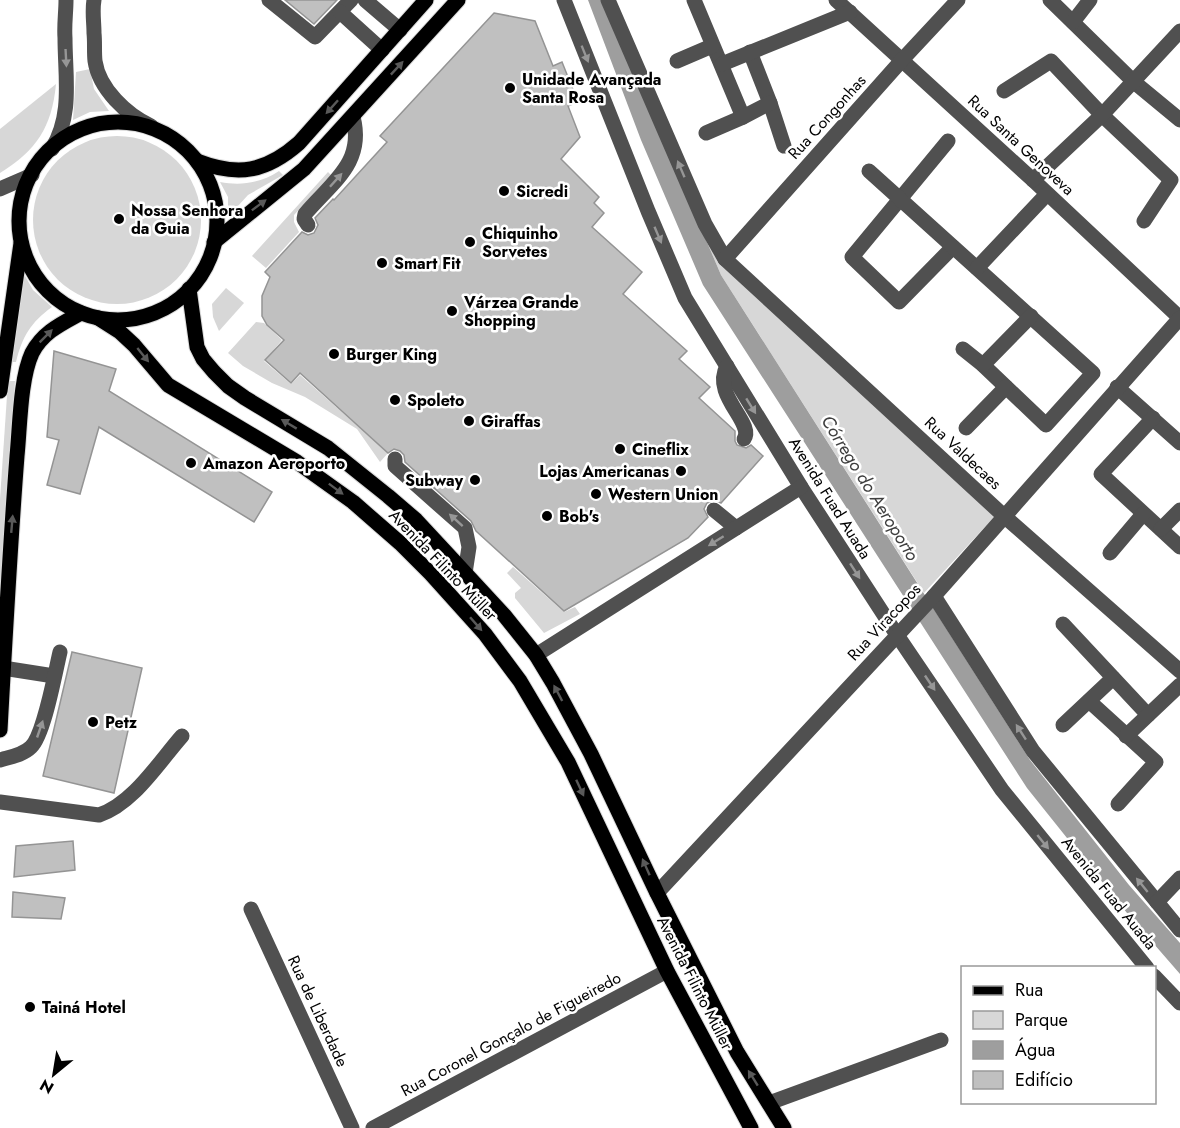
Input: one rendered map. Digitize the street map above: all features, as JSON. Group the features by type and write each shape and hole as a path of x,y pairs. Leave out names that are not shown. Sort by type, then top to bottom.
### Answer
{"main road":[{"path":"197,161 213,167 241,171 263,167 278,159 299,143 426,0"},
{"path":"214,242 304,169 458,0"},
{"path":"0,391 21,237 22,205 32,175 52,149 78,131 98,124 119,122 151,126 174,138 197,161 208,179 214,200 216,221 214,242 207,262 189,289 164,308 144,316 123,320 98,318 61,304 43,285 31,267 21,237"},
{"name":"Avenida Filinto Müller","path":"189,289 197,347 214,372 236,392 327,448 416,520 504,615 536,655 591,754 657,893 737,1052 784,1128"},
{"path":"0,729 10,548 21,407 28,363 33,351 46,334 81,313"},
{"name":"Avenida Filinto Müller","path":"98,318 120,332 134,345 168,385 297,462 353,502 400,543 485,634 520,681 568,762 667,971 751,1128"}],"street":[{"path":"52,149 63,125 68,98 64,37 66,0"},
{"path":"94,0 95,63 111,93 124,109 140,122 151,126"},
{"path":"269,0 315,37 351,0"},
{"path":"365,0 400,30"},
{"name":"Avenida Fuad Auada","path":"564,0 685,298 801,487 897,635 1002,790 1145,966"},
{"path":"608,0 705,224 725,259"},
{"path":"694,0 743,117"},
{"name":"Rua Santa Genoveva","path":"836,0 1180,318"},
{"name":"Rua Congonhas","path":"725,259 958,0"},
{"path":"1050,0 1134,82 1180,120"},
{"path":"1073,22 1090,0"},
{"path":"340,12 382,50"},
{"path":"722,64 850,12"},
{"path":"1033,180 1102,115 1180,31"},
{"path":"677,61 712,46"},
{"path":"750,52 784,146"},
{"path":"1004,91 1051,61 1102,115 1171,180 1144,221"},
{"path":"706,133 770,103"},
{"path":"308,225 304,219 305,214 342,173 352,157 356,135 353,117"},
{"path":"948,141 852,257 899,302 953,247"},
{"path":"869,171 1093,373 1046,425 963,349"},
{"path":"0,189 32,175"},
{"path":"977,268 1047,194"},
{"name":"Rua Valdecaes","path":"725,259 1004,516 1180,671"},
{"path":"983,365 1031,316"},
{"name":"Rua Viracopos","path":"657,893 933,596 1180,318"},
{"path":"727,366 723,376 723,385 728,399 747,429 744,439"},
{"path":"966,428 1006,387"},
{"path":"1117,387 1180,443"},
{"path":"1153,418 1101,474 1180,547"},
{"path":"395,459 395,466 465,528 469,547 465,573"},
{"path":"536,655 801,487"},
{"path":"714,510 736,528"},
{"path":"1161,529 1180,510"},
{"path":"1110,553 1143,514"},
{"name":"Avenida Fuad Auada","path":"933,596 1033,751 1180,930"},
{"path":"1063,624 1148,715"},
{"path":"0,760 23,752 36,741 60,652"},
{"path":"3,668 54,676"},
{"path":"1063,725 1113,678"},
{"path":"1126,736 1180,685"},
{"path":"1089,700 1156,762 1118,804"},
{"path":"0,801 99,815 112,811 124,802 182,736"},
{"path":"1157,902 1180,878"},
{"name":"Rua de Liberdade","path":"251,909 352,1128"},
{"name":"Rua Coronel Gonçalo de Figueiredo","path":"373,1128 667,971"},
{"name":"Avenida Fuad Auada","path":"1156,977 1180,1003"},
{"path":"769,1103 941,1040"}],"green space":[{"path":"604,0 714,248 995,516 924,593 721,275"},
{"path":"90,69 94,89 109,111 90,112 73,120 76,72"},
{"path":"56,84 51,113 40,136 23,156 0,173 0,129"},
{"path":"117,136 133,137 149,142 177,160 195,188 200,204 200,236 195,252 177,280 149,298 133,303 117,304 101,303 85,298 57,280 39,252 34,236 33,220 34,204 39,188 57,160 85,142 101,137"},
{"path":"279,171 283,175 248,195 228,217 228,197 220,182 236,184 251,182"},
{"path":"328,172 331,175 294,215 294,222 299,232 266,268 252,256"},
{"path":"24,274 33,290 52,307 33,324 24,338 16,362 11,362"},
{"path":"226,288 244,303 219,331 213,317 212,304"},
{"path":"256,322 264,323 282,340 264,361 291,384 300,375 388,453 380,462 357,429 305,397 272,383 243,366 228,353"},
{"path":"8,381 15,381 0,601 0,499"},
{"path":"513,567 564,612 575,607 580,614 544,633 515,598 515,593 521,588 507,573"}],"water":[{"path":"588,0 604,0 721,275 1030,760 1129,885 1180,943 1180,974 1127,913 1027,788 703,285 641,140"}],"building":[{"path":"285,0 337,0 314,24"},
{"name":"Várzea Grande Shopping","path":"494,13 535,21 553,66 562,62 578,102 568,106 580,137 561,159 599,197 594,203 604,213 592,227 642,272 623,294 687,351 679,359 710,387 699,398 735,431 737,445 746,448 751,445 763,456 721,503 715,500 707,503 704,509 708,517 688,538 564,611 476,531 471,521 405,462 404,455 400,451 394,449 388,453 300,373 291,383 265,360 284,340 267,325 262,316 262,296 270,277 265,272 302,232 308,235 314,233 318,225 315,218 387,142 380,136"},
{"path":"54,351 116,369 109,391 272,492 254,522 99,427 80,494 47,485 59,440 47,437"},
{"name":"Petz","path":"72,652 142,668 114,793 43,776"},
{"path":"73,841 75,870 14,877 16,846"},
{"path":"13,892 65,898 61,919 12,917"}],"place":[{"name":"Unidade Avançada Santa Rosa","path":"510,88"},
{"name":"Sicredi","path":"504,191"},
{"name":"Nossa Senhora da Guia","path":"119,219"},
{"name":"Chiquinho Sorvetes","path":"470,242"},
{"name":"Smart Fit","path":"382,263"},
{"name":"Várzea Grande Shopping","path":"452,311"},
{"name":"Burger King","path":"334,354"},
{"name":"Spoleto","path":"395,400"},
{"name":"Giraffas","path":"469,421"},
{"name":"Cineflix","path":"620,449"},
{"name":"Amazon Aeroporto","path":"191,463"},
{"name":"Lojas Americanas","path":"681,471"},
{"name":"Subway","path":"475,480"},
{"name":"Western Union","path":"596,494"},
{"name":"Bob's","path":"547,516"},
{"name":"Petz","path":"93,722"},
{"name":"Tainá Hotel","path":"30,1007"}],"water label":[{"name":"Córrego do Aeroporto","path":"870,488"}]}
